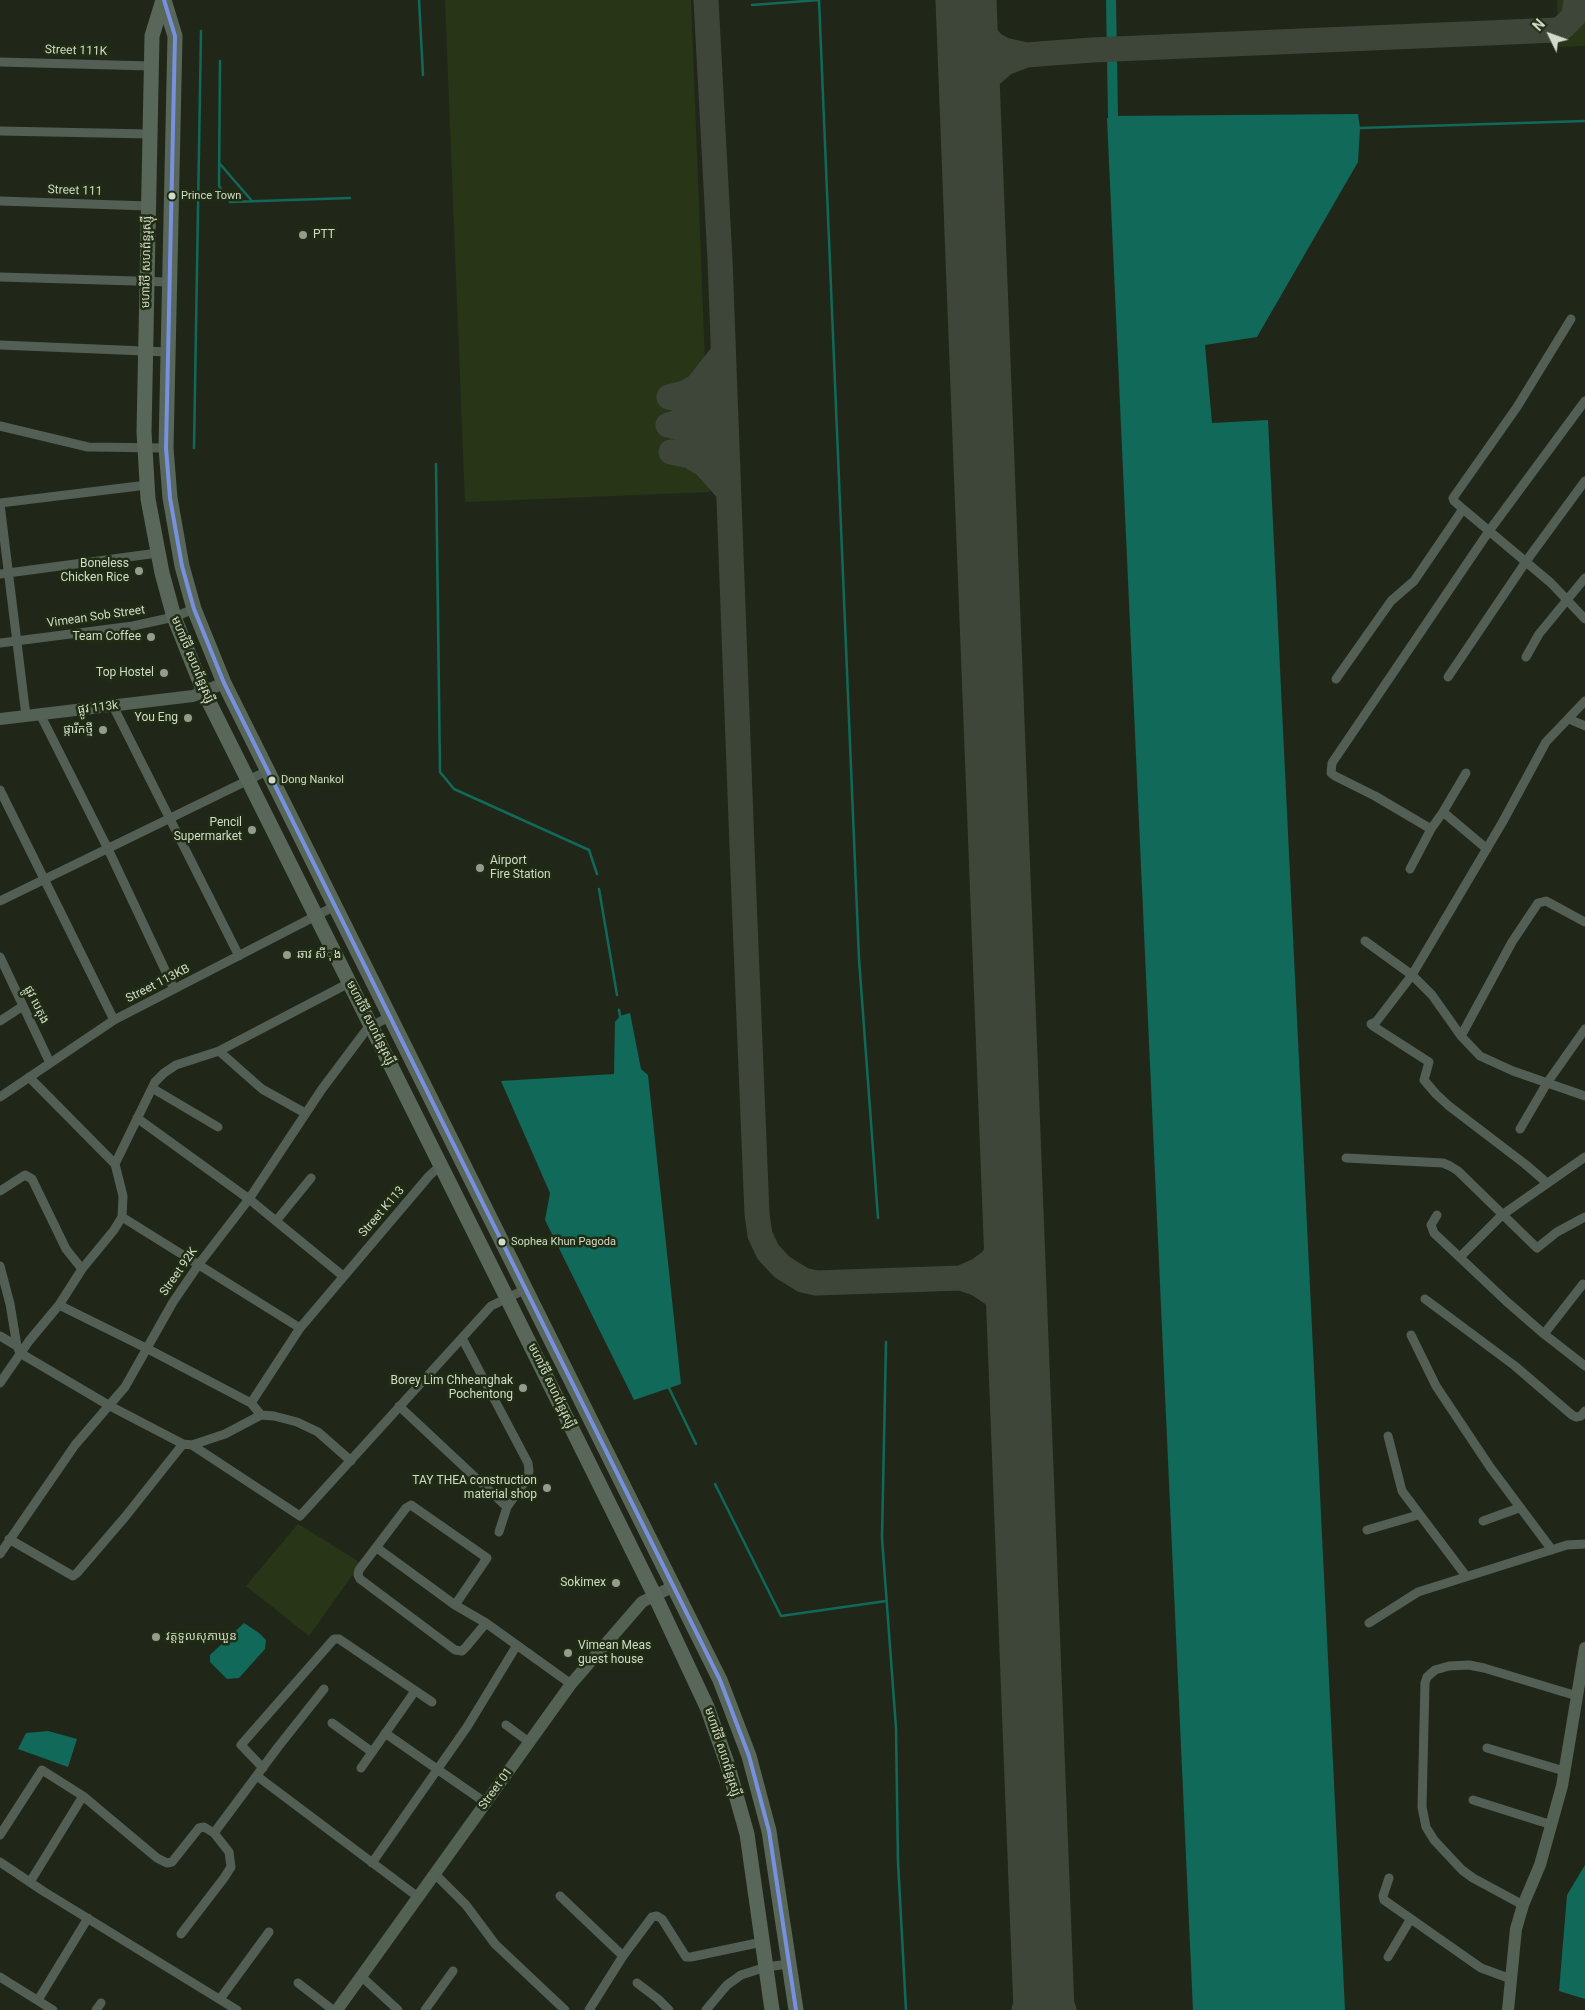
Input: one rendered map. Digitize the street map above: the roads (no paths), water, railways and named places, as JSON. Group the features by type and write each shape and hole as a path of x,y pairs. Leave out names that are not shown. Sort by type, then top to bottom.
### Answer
{"highway":[{"name":"មហាវិថី សហព័ន្ធរុស្ស៊ី","path":"163,0 152,36 144,350 144,448 147,485 158,553 174,617 204,692 441,1165 699,1687 726,1763 746,1834 772,2010"},
{"name":"មហាវិថី សហព័ន្ធរុស្ស៊ី","path":"163,0 175,36 166,448 173,515 182,566 194,609 224,683 267,771 674,1586 729,1702 759,1789 769,1831 796,2010"}],"street":[{"name":"Street 111K","path":"0,62 151,66"},
{"path":"0,131 150,134"},
{"name":"Street 111","path":"0,201 148,206"},
{"path":"0,277 169,282"},
{"path":"1571,320 1517,407 1455,494 1454,501 1527,560 1567,598 1585,619"},
{"path":"0,345 168,352"},
{"path":"1431,829 1375,796 1334,776 1331,773 1332,763 1489,531 1585,402"},
{"path":"0,426 88,447 166,448"},
{"path":"1448,676 1527,560 1585,481"},
{"path":"26,716 16,641 4,573 0,504 147,485"},
{"path":"1336,679 1390,601 1414,581 1463,509"},
{"path":"4,573 158,553"},
{"path":"1526,658 1539,634 1585,578"},
{"name":"Vimean Sob Street","path":"0,643 133,626 174,617 194,609"},
{"name":"ផ្លូវ 113k","path":"0,719 194,696 224,683"},
{"path":"1547,1183 1436,1094 1424,1080 1430,1062 1371,1024 1376,1022 1412,975 1546,742 1585,701"},
{"path":"113,706 239,956"},
{"path":"40,714 108,849 174,989"},
{"path":"1569,719 1585,726"},
{"path":"0,901 267,771"},
{"path":"1410,869 1431,829 1466,772"},
{"path":"0,790 114,1020"},
{"path":"1442,812 1486,849"},
{"path":"1461,1036 1512,942 1538,903 1546,901 1585,922"},
{"name":"Street 113KB","path":"0,1097 114,1020 335,906"},
{"path":"1365,941 1412,975 1432,995 1461,1036 1480,1056 1513,1071 1585,1096"},
{"name":"ផ្លូវ បេតុង","path":"0,957 50,1063"},
{"path":"115,1164 152,1088 164,1073 176,1065 219,1051 349,983"},
{"path":"0,1021 23,1006"},
{"name":"Street 92K","path":"0,1554 75,1445 125,1387 148,1349 172,1302 249,1198 305,1113 367,1028 390,1016"},
{"path":"1520,1129 1547,1083 1585,1029"},
{"path":"219,1051 262,1089 305,1113"},
{"path":"0,1383 18,1349 58,1305 82,1269 114,1230 122,1217 123,1196 115,1164 29,1077"},
{"path":"152,1088 218,1126"},
{"path":"137,1118 249,1198 343,1276"},
{"path":"1460,1257 1502,1214 1585,1156"},
{"path":"1346,1158 1443,1164 1458,1171 1537,1248 1557,1232 1585,1217"},
{"name":"Street K113","path":"251,1403 300,1328 429,1176 441,1165"},
{"path":"0,1191 24,1175 32,1179 66,1249 82,1269"},
{"path":"276,1221 311,1178"},
{"path":"1437,1215 1431,1226 1434,1234 1544,1334 1585,1366"},
{"path":"122,1217 300,1328"},
{"path":"0,1266 10,1304 18,1349"},
{"path":"1544,1334 1583,1284"},
{"path":"0,1336 110,1406 187,1444 300,1516 491,1306 526,1289"},
{"path":"1425,1299 1515,1366 1572,1415 1576,1417 1581,1416 1585,1411"},
{"path":"58,1305 148,1349 251,1403 261,1414 298,1422 318,1432 351,1461"},
{"path":"1411,1335 1436,1386 1519,1508 1552,1550"},
{"path":"462,1338 528,1463 530,1471 527,1479 507,1506 499,1532"},
{"path":"399,1406 507,1506"},
{"path":"9,1539 73,1576 187,1444 224,1434 261,1414"},
{"path":"1388,1436 1402,1492 1466,1576"},
{"path":"455,1605 487,1558 484,1554 412,1505 406,1508 359,1570 358,1575 360,1579 450,1646 462,1651 486,1623"},
{"path":"1483,1520 1519,1508"},
{"path":"1367,1530 1418,1515"},
{"path":"1369,1623 1418,1592 1567,1545 1585,1544"},
{"path":"377,1548 455,1605 486,1623 571,1684"},
{"name":"Street 01","path":"335,2010 362,1977 571,1684 642,1602 674,1586"},
{"path":"263,1768 241,1745 334,1639 338,1639 432,1702"},
{"path":"372,1863 478,1710 517,1645"},
{"path":"1511,2009 1511,1979 1516,1929 1523,1905 1540,1865 1552,1825 1564,1771 1585,1648"},
{"path":"1523,1905 1462,1870 1434,1840 1426,1827 1422,1807 1425,1683 1427,1677 1435,1670 1449,1666 1469,1665 1576,1696"},
{"path":"214,1833 324,1689"},
{"path":"361,1768 415,1691"},
{"path":"332,1723 372,1752"},
{"path":"506,1725 529,1742"},
{"path":"385,1733 486,1803"},
{"path":"1488,1748 1564,1771"},
{"path":"0,1835 42,1770 83,1796 157,1858 167,1863 172,1862 199,1828 204,1827 214,1833 229,1852 231,1867 181,1934"},
{"path":"257,1776 418,1897"},
{"path":"30,1882 83,1796"},
{"path":"1473,1800 1552,1825"},
{"path":"0,1862 220,1999 231,2008"},
{"path":"435,1874 466,1906 495,1944 565,2010"},
{"path":"1389,1878 1382,1898 1410,1920 1481,1968 1511,1979"},
{"path":"560,1896 623,1956"},
{"path":"589,2010 623,1956 652,1917 657,1916 662,1919 686,1957 762,1942"},
{"path":"38,2000 88,1918"},
{"path":"1388,1957 1410,1920"},
{"path":"220,1999 269,1932"},
{"path":"706,2010 727,1985 741,1975 766,1967 789,1964"},
{"path":"425,2010 453,1971"},
{"path":"362,1977 398,2010"},
{"path":"0,1978 53,2010"},
{"path":"637,1983 658,1998 669,2010"},
{"path":"298,1984 335,2010"}],"water":[{"path":"1358,114 1360,128 1358,162 1257,337 1205,345 1212,423 1268,420 1345,2010 1193,2010 1107,118 1113,116"},
{"path":"630,1013 641,1069 648,1075 681,1384 634,1400 545,1220 550,1193 501,1081 614,1074 615,1022 620,1016"},
{"path":"244,1623 266,1640 265,1649 239,1678 227,1679 210,1662 210,1655"},
{"path":"48,1731 77,1739 68,1767 18,1749 26,1733"},
{"path":"1585,1865 1585,1999 1559,1991 1567,1895"}],"waterway":[{"path":"419,0 423,75"},
{"path":"819,0 859,959 878,1218"},
{"path":"752,5 819,0"},
{"path":"1111,0 1113,116"},
{"path":"194,448 201,31"},
{"path":"220,61 219,186 230,202 350,198"},
{"path":"1360,128 1585,121"},
{"path":"220,164 252,201"},
{"path":"436,464 440,772 454,789 589,850 597,874"},
{"path":"599,889 617,995"},
{"path":"619,1010 620,1016"},
{"path":"886,1342 882,1538 896,1728 898,1862 906,2010"},
{"path":"669,1388 696,1444"},
{"path":"715,1484 781,1616 886,1601"}],"place":[{"name":"Prince Town","path":"172,196"},
{"name":"PTT","path":"303,235"},
{"name":"Boneless Chicken Rice","path":"139,571"},
{"name":"Team Coffee","path":"151,637"},
{"name":"Top Hostel","path":"164,673"},
{"name":"You Eng","path":"188,718"},
{"name":"ផ្ការីកថ្មី","path":"103,730"},
{"name":"Dong Nankol","path":"272,780"},
{"name":"Pencil Supermarket","path":"252,830"},
{"name":"Airport Fire Station","path":"480,868"},
{"name":"ឆាវ សីុង","path":"287,955"},
{"name":"Sophea Khun Pagoda","path":"502,1242"},
{"name":"Borey Lim Chheanghak Pochentong","path":"523,1388"},
{"name":"TAY THEA construction material shop","path":"547,1488"},
{"name":"Sokimex","path":"616,1583"},
{"name":"វត្តទួលសុភាឃួន","path":"156,1637"},
{"name":"Vimean Meas guest house","path":"568,1653"}]}
